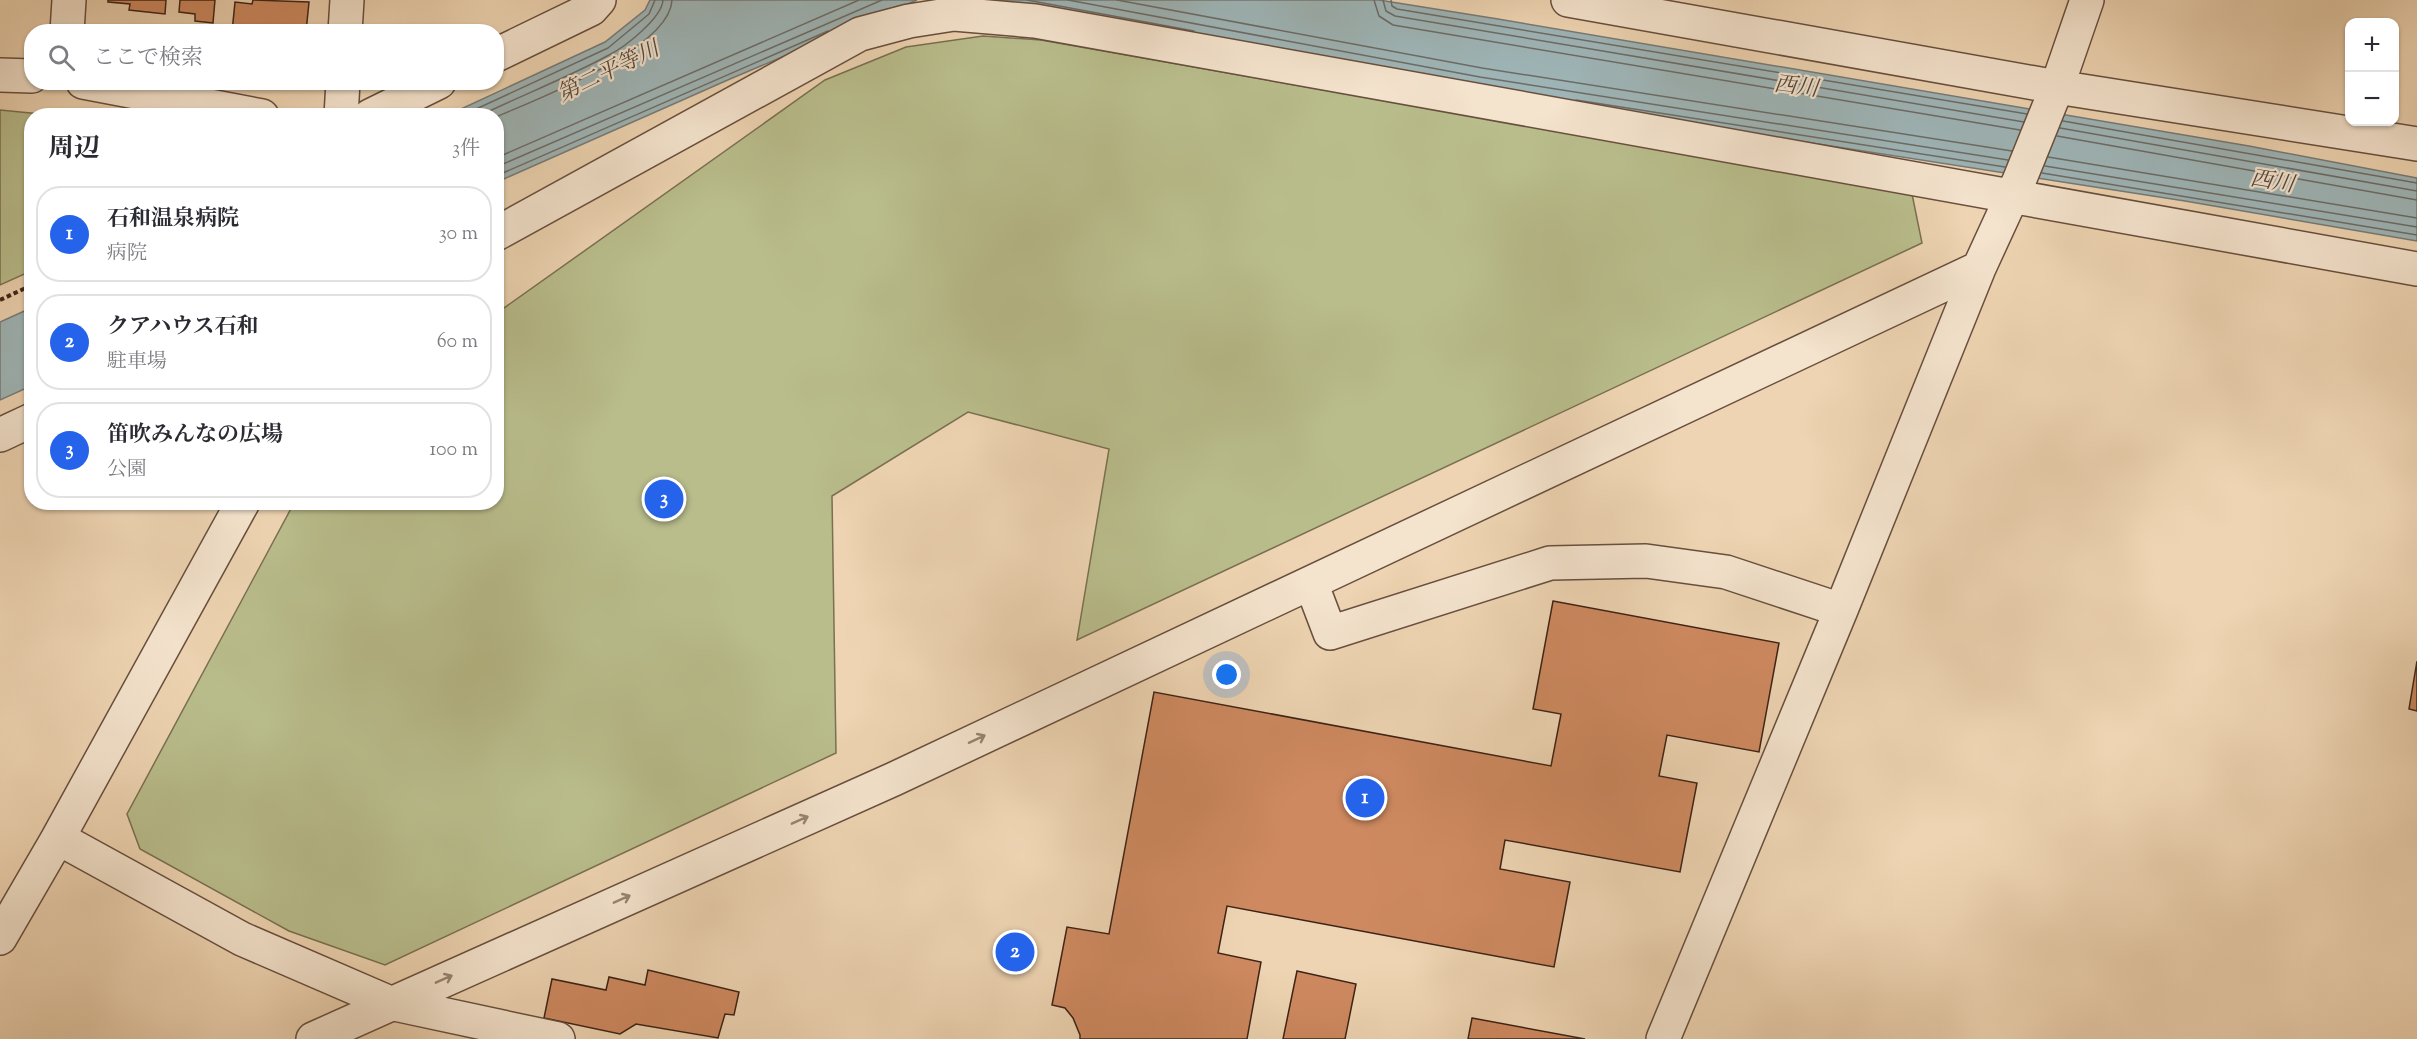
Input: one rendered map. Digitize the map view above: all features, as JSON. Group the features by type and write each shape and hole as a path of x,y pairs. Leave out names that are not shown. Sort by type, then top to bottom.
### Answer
{"street":[{"path":"68,24 69,0"},
{"path":"346,24 347,0"},
{"path":"504,51 591,9 599,0"},
{"path":"1568,0 2052,99 2417,144"},
{"path":"1663,1039 1841,610 1978,268 2015,189 2052,99 2087,0"},
{"path":"504,230 860,34 909,21 954,14 1035,21 2015,189 2417,269"},
{"path":"0,75 24,76"},
{"path":"125,90 220,108"},
{"path":"341,108 343,90"},
{"path":"386,108 423,90"},
{"path":"313,1039 894,779 1978,268"},
{"path":"0,435 24,424"},
{"path":"0,938 58,838 239,510"},
{"path":"1311,583 1330,633 1550,563 1646,561 1726,572 1841,610"},
{"path":"58,838 242,939 390,1003 558,1039"}],"path":[{"path":"0,300 24,289"}],"green space":[{"path":"983,36 1041,40 1912,194 1922,243 1077,640 1109,449 968,412 832,496 836,753 385,965 289,931 140,849 127,814 290,510 504,510 504,308 825,80 906,47"},
{"path":"0,110 24,112 24,274 0,285"}],"water":[{"name":"第二平等川","path":"650,0 917,0 730,79 504,179 504,108 463,108 605,42 645,10"},
{"name":"西川","path":"995,0 1379,0 2249,146 2417,178 2417,241 2185,201 1478,91"},
{"path":"24,311 24,389 0,400 0,322"}],"building":[{"path":"108,0 166,0 165,14 129,10 130,4 108,2"},
{"path":"180,0 215,0 213,23 195,21 195,14 179,12"},
{"path":"253,0 309,2 307,24 233,24 235,2 252,4"},
{"path":"1553,601 1779,643 1759,752 1667,735 1659,776 1697,783 1680,872 1505,840 1500,869 1570,882 1554,967 1227,906 1218,953 1261,962 1247,1039 1080,1039 1073,1018 1065,1008 1052,1005 1067,927 1109,934 1154,692 1551,766 1561,714 1533,709"},
{"path":"2417,661 2417,711 2409,709"},
{"path":"648,970 739,992 734,1015 725,1014 718,1038 636,1024 620,1034 544,1018 552,979 606,990 609,977 645,985"},
{"path":"1297,971 1356,984 1345,1039 1283,1039"},
{"path":"1472,1018 1585,1039 1468,1039"}],"place":[{"name":"笛吹みんなの広場","path":"664,499"},
{"name":"石和温泉病院","path":"1365,798"},
{"name":"クアハウス石和","path":"1015,952"}]}
